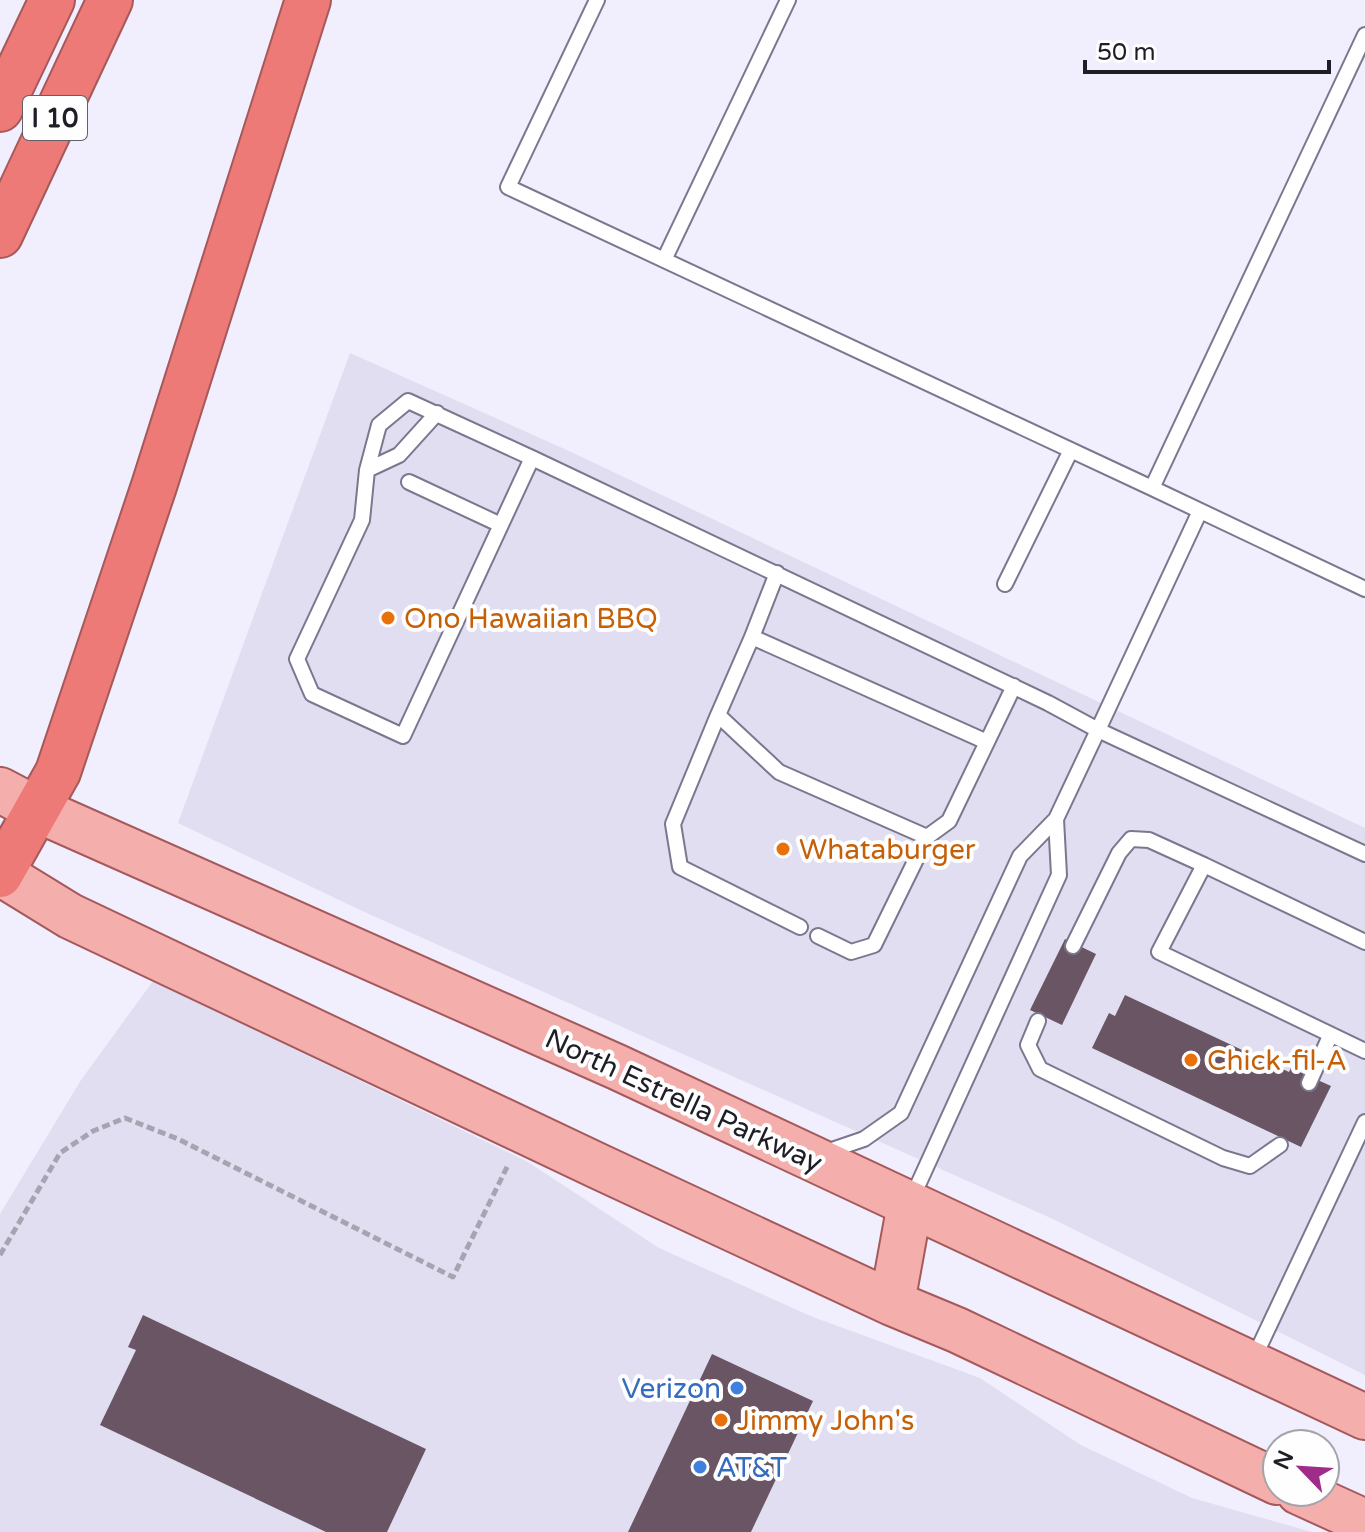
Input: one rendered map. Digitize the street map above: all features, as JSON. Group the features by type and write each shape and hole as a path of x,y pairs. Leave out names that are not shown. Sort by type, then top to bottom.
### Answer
{"highway":[{"path":"0,109 52,0"},
{"name":"I 10","path":"0,235 110,0"},
{"path":"0,874 58,772 135,543 308,0"}],"main road":[{"name":"North Estrella Parkway","path":"0,790 38,810 617,1067 1365,1417"},
{"path":"0,874 70,916 1261,1474"},
{"path":"892,1303 910,1204"},
{"path":"1334,1508 1365,1522"}],"lane":[{"path":"597,0 508,187 1365,589"},
{"path":"664,260 788,0"},
{"path":"1152,488 1365,35"},
{"path":"532,458 403,736 312,694 297,659 362,520 367,470 379,425 408,401 437,413 777,573 1014,686 1098,730 1365,854"},
{"path":"367,470 399,455 437,413"},
{"path":"1005,584 1071,450"},
{"path":"409,482 501,525"},
{"path":"810,1158 864,1139 901,1113 1020,856 1056,819 1200,511"},
{"path":"777,573 673,824 680,867 800,927"},
{"path":"752,637 987,742"},
{"path":"818,936 851,952 874,945 927,837 949,821 1014,686"},
{"path":"718,715 779,772 927,837"},
{"path":"910,1204 1059,875 1056,819"},
{"path":"1073,946 1119,853 1131,839 1149,840 1365,942"},
{"path":"1204,865 1159,952 1365,1051"},
{"path":"1038,1021 1028,1045 1040,1069 1223,1158 1250,1166 1280,1145"},
{"path":"1309,1083 1330,1036"},
{"path":"1251,1364 1365,1122"}],"path":[{"path":"0,1255 60,1153 93,1131 125,1118 178,1139 453,1277 508,1165"}],"shaded area":[{"path":"350,353 569,451 1365,828 1365,1375 1055,1220 360,910 178,823"},
{"path":"153,981 528,1162 659,1248 813,1317 980,1378 1081,1445 1192,1498 1312,1532 0,1532 0,1214 81,1080"}],"building":[{"path":"1065,939 1096,954 1062,1025 1030,1010"},
{"name":"Chick-fil-A","path":"1125,995 1289,1072 1291,1068 1331,1086 1301,1147 1092,1048 1109,1013 1115,1016"},
{"path":"143,1315 426,1449 387,1532 326,1532 100,1425 136,1350 128,1347"},
{"path":"712,1354 813,1401 751,1532 628,1532"}],"place":[{"name":"Ono Hawaiian BBQ","path":"388,618"},
{"name":"Whataburger","path":"783,849"},
{"name":"Chick-fil-A","path":"1191,1060"},
{"name":"Verizon","path":"737,1388"},
{"name":"Jimmy John's","path":"721,1420"},
{"name":"AT&T","path":"700,1467"}]}
